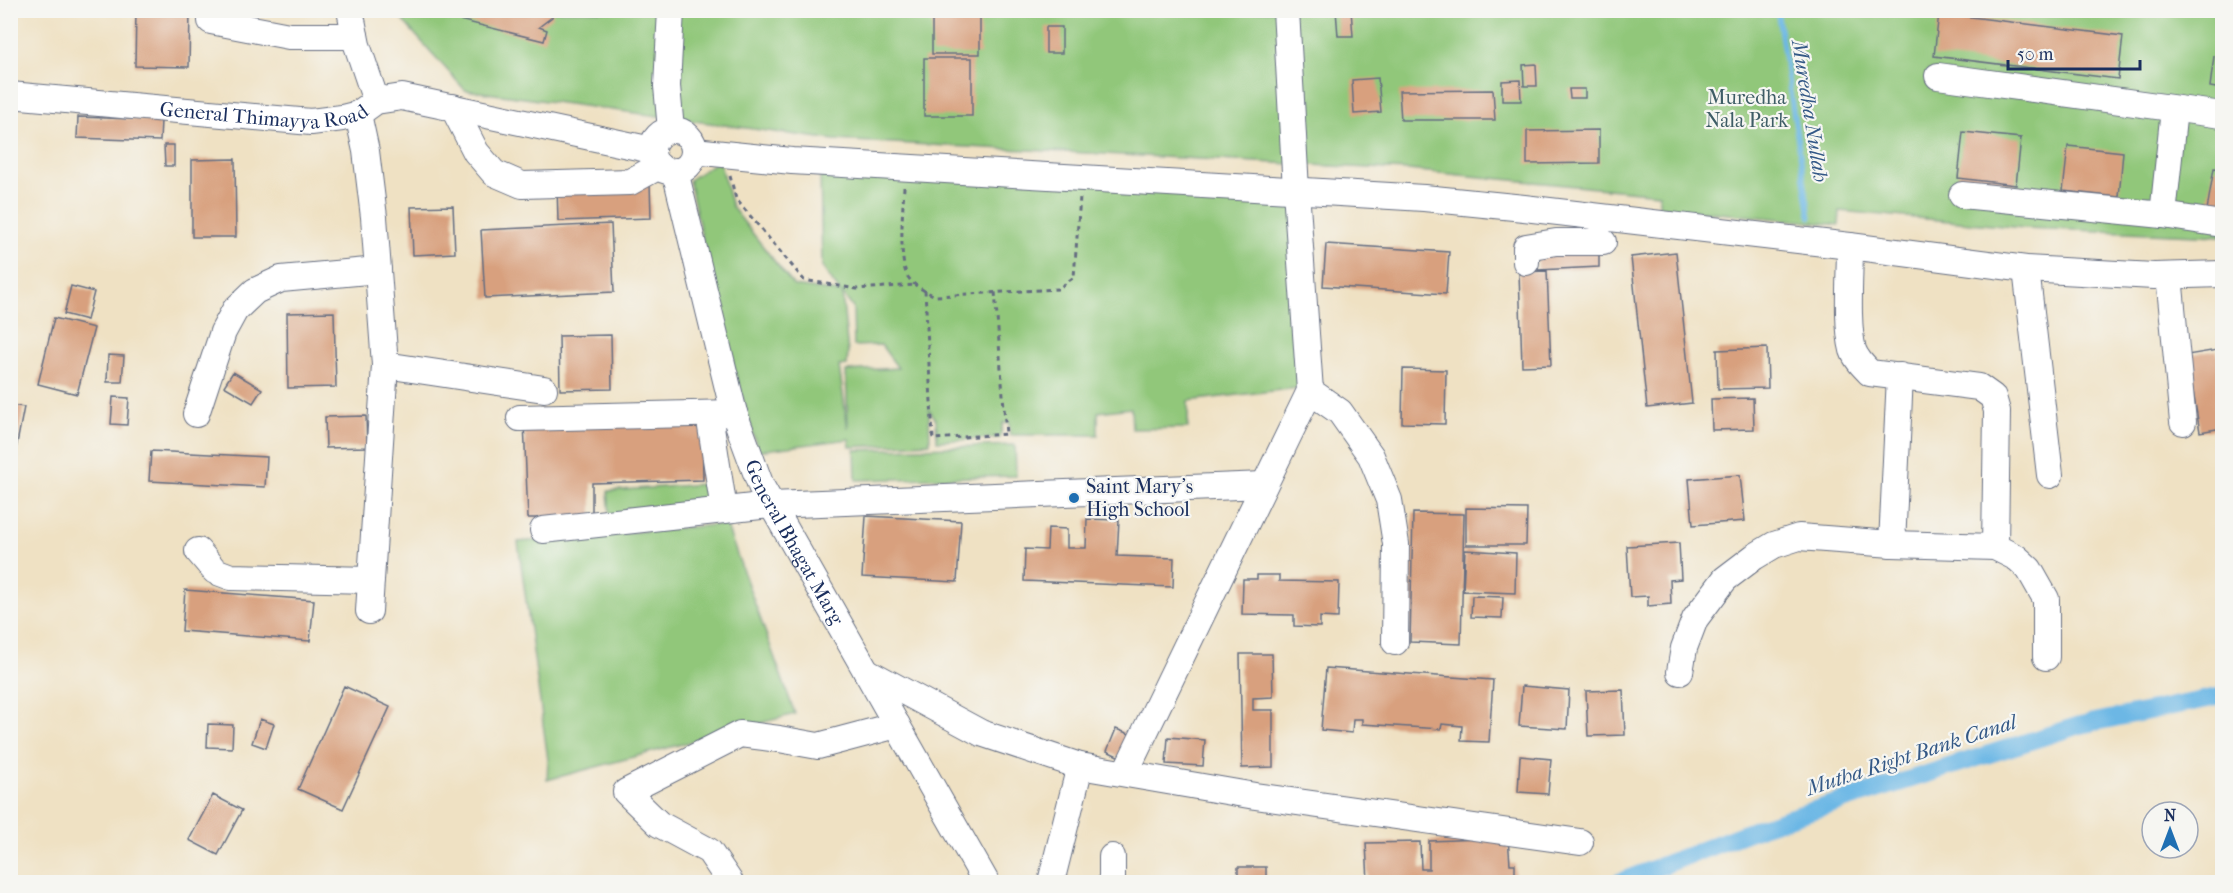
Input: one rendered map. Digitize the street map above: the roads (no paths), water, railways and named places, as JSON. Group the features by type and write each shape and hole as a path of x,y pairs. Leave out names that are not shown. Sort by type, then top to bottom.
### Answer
{"street":[{"path":"350,10 367,108 366,151 385,365 369,611"},
{"path":"670,10 667,86 671,130"},
{"path":"1125,773 1310,391 1286,10"},
{"path":"211,21 289,36 355,36"},
{"path":"1938,76 2223,115"},
{"name":"General Thimayya Road","path":"10,95 311,122 342,118 402,98 453,107 662,162"},
{"path":"453,107 476,152 494,173 522,185 630,182 662,162 686,167 694,152 691,140 682,132 671,130 665,132 656,139 662,162"},
{"path":"2163,215 2174,109"},
{"path":"694,152 1424,198 1555,211 2026,269 2169,276 2223,274"},
{"name":"General Bhagat Marg","path":"662,162 722,413 771,505 986,882"},
{"path":"1962,195 2163,215 2223,224"},
{"path":"1555,211 1556,242"},
{"path":"1526,262 1526,247 1556,242 1603,242"},
{"path":"1850,246 1851,331 1853,352 1861,365 1870,372 1980,387 1993,397 1997,411 1995,547"},
{"path":"2026,269 2049,475"},
{"path":"196,414 223,332 235,310 255,291 281,279 378,270"},
{"path":"2169,276 2183,422"},
{"path":"385,365 544,389"},
{"path":"1892,544 1900,376"},
{"path":"1310,391 1340,412 1371,456 1389,500 1396,544 1395,642"},
{"path":"520,418 722,413 724,510"},
{"path":"543,530 771,505 1264,485"},
{"path":"1680,672 1684,648 1695,619 1725,579 1754,556 1774,545 1799,537 1892,544 1995,547 2017,558 2029,569 2046,598 2046,657"},
{"path":"198,551 215,571 231,577 370,580"},
{"path":"866,670 981,733 1080,766 1266,797 1580,842"},
{"path":"730,882 709,851 659,824 626,792 740,734 818,747 897,725"},
{"path":"1051,882 1080,766"},
{"path":"1112,857 1112,882"}],"waterway":[{"name":"Muredha Nullah","path":"1777,10 1810,217"},
{"name":"Mutha Right Bank Canal","path":"1620,882 1761,827 2080,725 2222,696"}],"place":[{"name":"Saint Mary's High School","path":"1074,498"}],"park label":[{"name":"Muredha Nala Park","path":"1747,108"}]}
